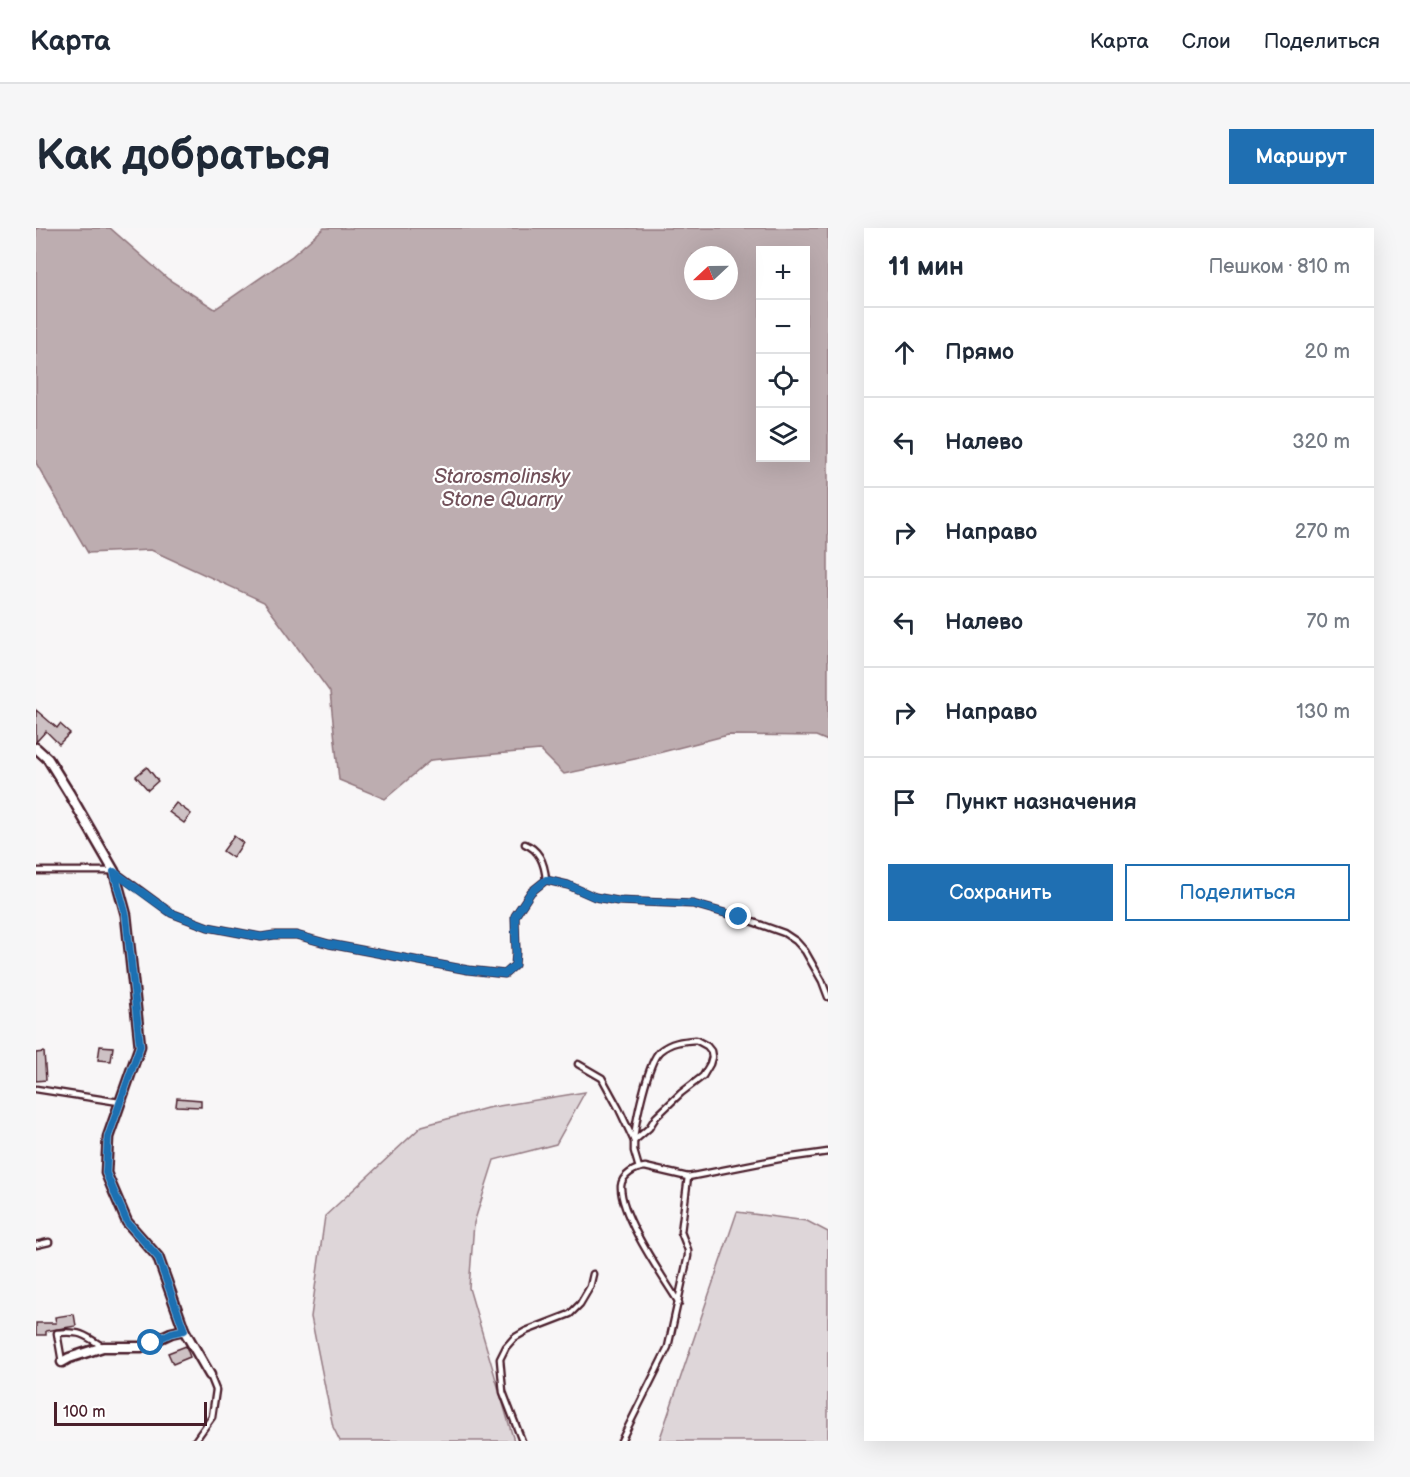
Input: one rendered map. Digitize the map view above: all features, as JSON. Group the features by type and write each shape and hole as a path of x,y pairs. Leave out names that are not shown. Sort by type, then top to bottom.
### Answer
{"street":[{"path":"36,748 48,759 114,872 126,915 140,1046 108,1137 106,1173 127,1222 158,1257 184,1330 210,1375"},
{"path":"62,1362 102,1347 141,1347 171,1333 184,1330"}],"lane":[{"path":"525,844 531,847 542,860 546,880"},
{"path":"36,871 114,872 171,913 208,927 261,937 296,935 329,944 468,970 505,974 515,965 515,916 531,892 546,880"},
{"path":"546,880 568,885 595,897 618,901 693,904 784,933 805,951 828,997"},
{"path":"634,1141 681,1093 703,1076 712,1057 707,1046 696,1040 675,1041 658,1052 652,1063 635,1124 634,1141 634,1151 639,1168"},
{"path":"578,1064 602,1078 634,1141"},
{"path":"36,1089 120,1102"},
{"path":"679,1304 639,1237 627,1212 621,1185 627,1174 645,1167 688,1177 828,1152"},
{"path":"621,1441 668,1347 679,1304 688,1256 681,1232 688,1177"},
{"path":"36,1245 49,1242"},
{"path":"522,1441 503,1392 500,1359 514,1338 570,1314 591,1287 593,1274"},
{"path":"62,1362 57,1334 70,1332 84,1334 102,1347"},
{"path":"195,1441 212,1417 216,1390 210,1375"}],"shaded area":[{"path":"585,1092 556,1144 494,1160 474,1223 469,1288 514,1441 340,1441 333,1427 311,1317 325,1216 422,1126 487,1108"},
{"path":"737,1212 807,1221 828,1232 828,1441 659,1441"}],"water":[{"name":"Starosmolinsky Stone Quarry","path":"36,228 110,228 168,279 215,309 292,256 324,228 828,228 828,741 816,736 728,735 635,759 564,774 540,750 431,760 385,799 339,780 330,692 264,602 151,550 88,553 36,463"}],"building":[{"path":"36,710 57,728 60,724 70,733 59,744 46,731 36,742"},
{"path":"147,767 158,781 148,790 136,776"},
{"path":"176,803 191,814 184,823 169,812"},
{"path":"234,836 243,843 233,858 223,851"},
{"path":"100,1046 113,1047 111,1061 98,1060"},
{"path":"44,1052 46,1080 36,1081 36,1053"},
{"path":"177,1098 201,1100 201,1107 176,1106"},
{"path":"74,1314 76,1326 46,1331 46,1335 36,1335 36,1323 56,1323 55,1317"},
{"path":"186,1346 190,1357 173,1364 168,1353"}],"route":[{"path":"151,1343 171,1333 184,1330 158,1257 127,1222 106,1173 108,1137 140,1046 126,915 114,872 171,913 208,927 261,937 296,935 329,944 468,970 505,974 515,965 515,916 531,892 546,880 568,885 595,897 618,901 693,904 739,917"}]}
